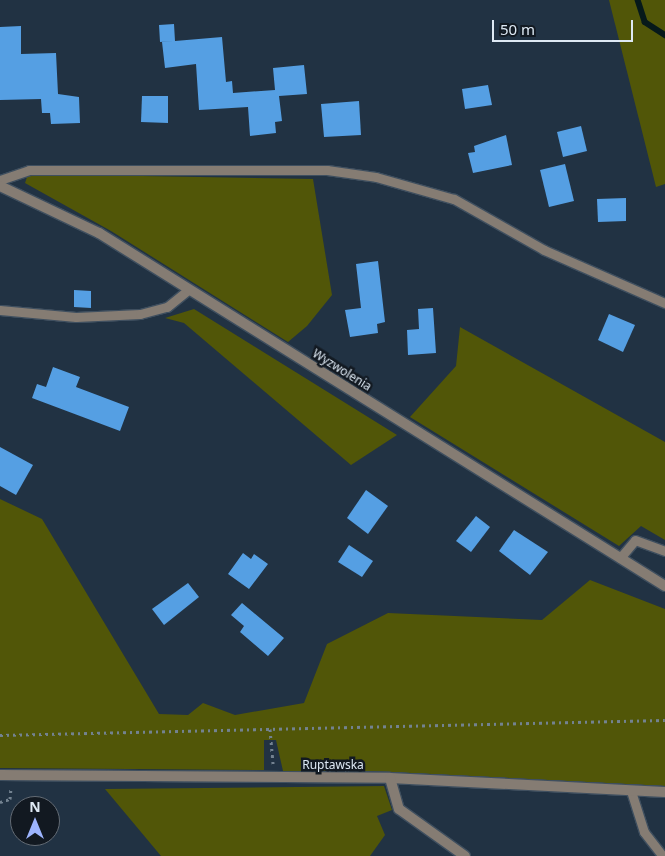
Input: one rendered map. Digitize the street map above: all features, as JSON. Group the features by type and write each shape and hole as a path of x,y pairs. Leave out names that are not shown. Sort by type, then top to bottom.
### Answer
{"street":[{"name":"Wyzwolenia","path":"0,186 85,226 665,586"},
{"name":"Ruptawska","path":"0,775 390,778 665,792"},
{"path":"390,778 399,809 465,856"}],"lane":[{"path":"0,180 29,170 327,170 376,177 454,199 544,250 665,303"},
{"path":"0,310 76,317 140,314 167,307 188,290"},
{"path":"620,558 636,540 665,552"},
{"path":"631,791 644,832 663,856"}],"path":[{"path":"0,735 665,720"},
{"path":"270,729 275,777"}],"shaded area":[{"path":"609,0 665,0 665,184 656,187"},
{"path":"28,174 313,179 332,295 307,326 288,342 111,231 25,183"},
{"path":"194,309 397,435 351,465 184,323 165,318"},
{"path":"460,327 665,442 665,540 641,526 619,546 410,417 456,366"},
{"path":"0,499 42,519 159,714 188,715 203,703 235,715 304,703 327,644 388,613 542,620 590,580 665,609 665,786 372,771 283,771 276,740 264,740 264,770 0,768"},
{"path":"384,786 392,810 377,816 385,835 370,856 161,856 105,789"}],"building":[{"path":"174,24 175,41 222,37 226,82 232,81 233,93 275,90 273,68 304,65 307,94 279,96 282,121 275,122 276,133 250,136 248,107 199,110 196,64 165,68 162,42 174,41 160,42 159,25"},
{"path":"21,26 21,54 56,53 58,94 79,97 80,123 51,124 50,113 42,113 41,99 0,100 0,27"},
{"path":"488,85 492,105 465,109 462,89"},
{"path":"142,96 168,96 168,123 141,122"},
{"path":"359,101 361,135 324,137 321,104"},
{"path":"581,126 587,151 563,157 557,132"},
{"path":"506,135 512,165 473,173 468,153 475,152 474,146"},
{"path":"565,164 574,201 549,207 540,170"},
{"path":"626,198 626,221 598,222 597,199"},
{"path":"378,261 385,322 377,324 378,333 350,337 345,310 361,308 356,264"},
{"path":"74,290 91,291 91,308 74,307"},
{"path":"433,308 436,353 408,355 407,330 419,329 418,309"},
{"path":"609,314 635,325 623,352 598,340"},
{"path":"53,367 80,377 76,387 129,407 120,431 32,398 37,384 46,387"},
{"path":"0,447 33,465 16,495 0,486"},
{"path":"366,490 388,506 368,534 347,518"},
{"path":"476,516 490,527 471,552 456,541"},
{"path":"514,530 548,552 530,575 499,551"},
{"path":"349,545 373,561 362,577 338,562"},
{"path":"243,553 251,559 254,554 268,564 249,589 228,574"},
{"path":"188,583 199,597 164,625 152,609"},
{"path":"242,603 284,638 268,656 240,632 244,626 231,615"}],"waterway":[{"path":"638,0 645,22 665,35"}]}
